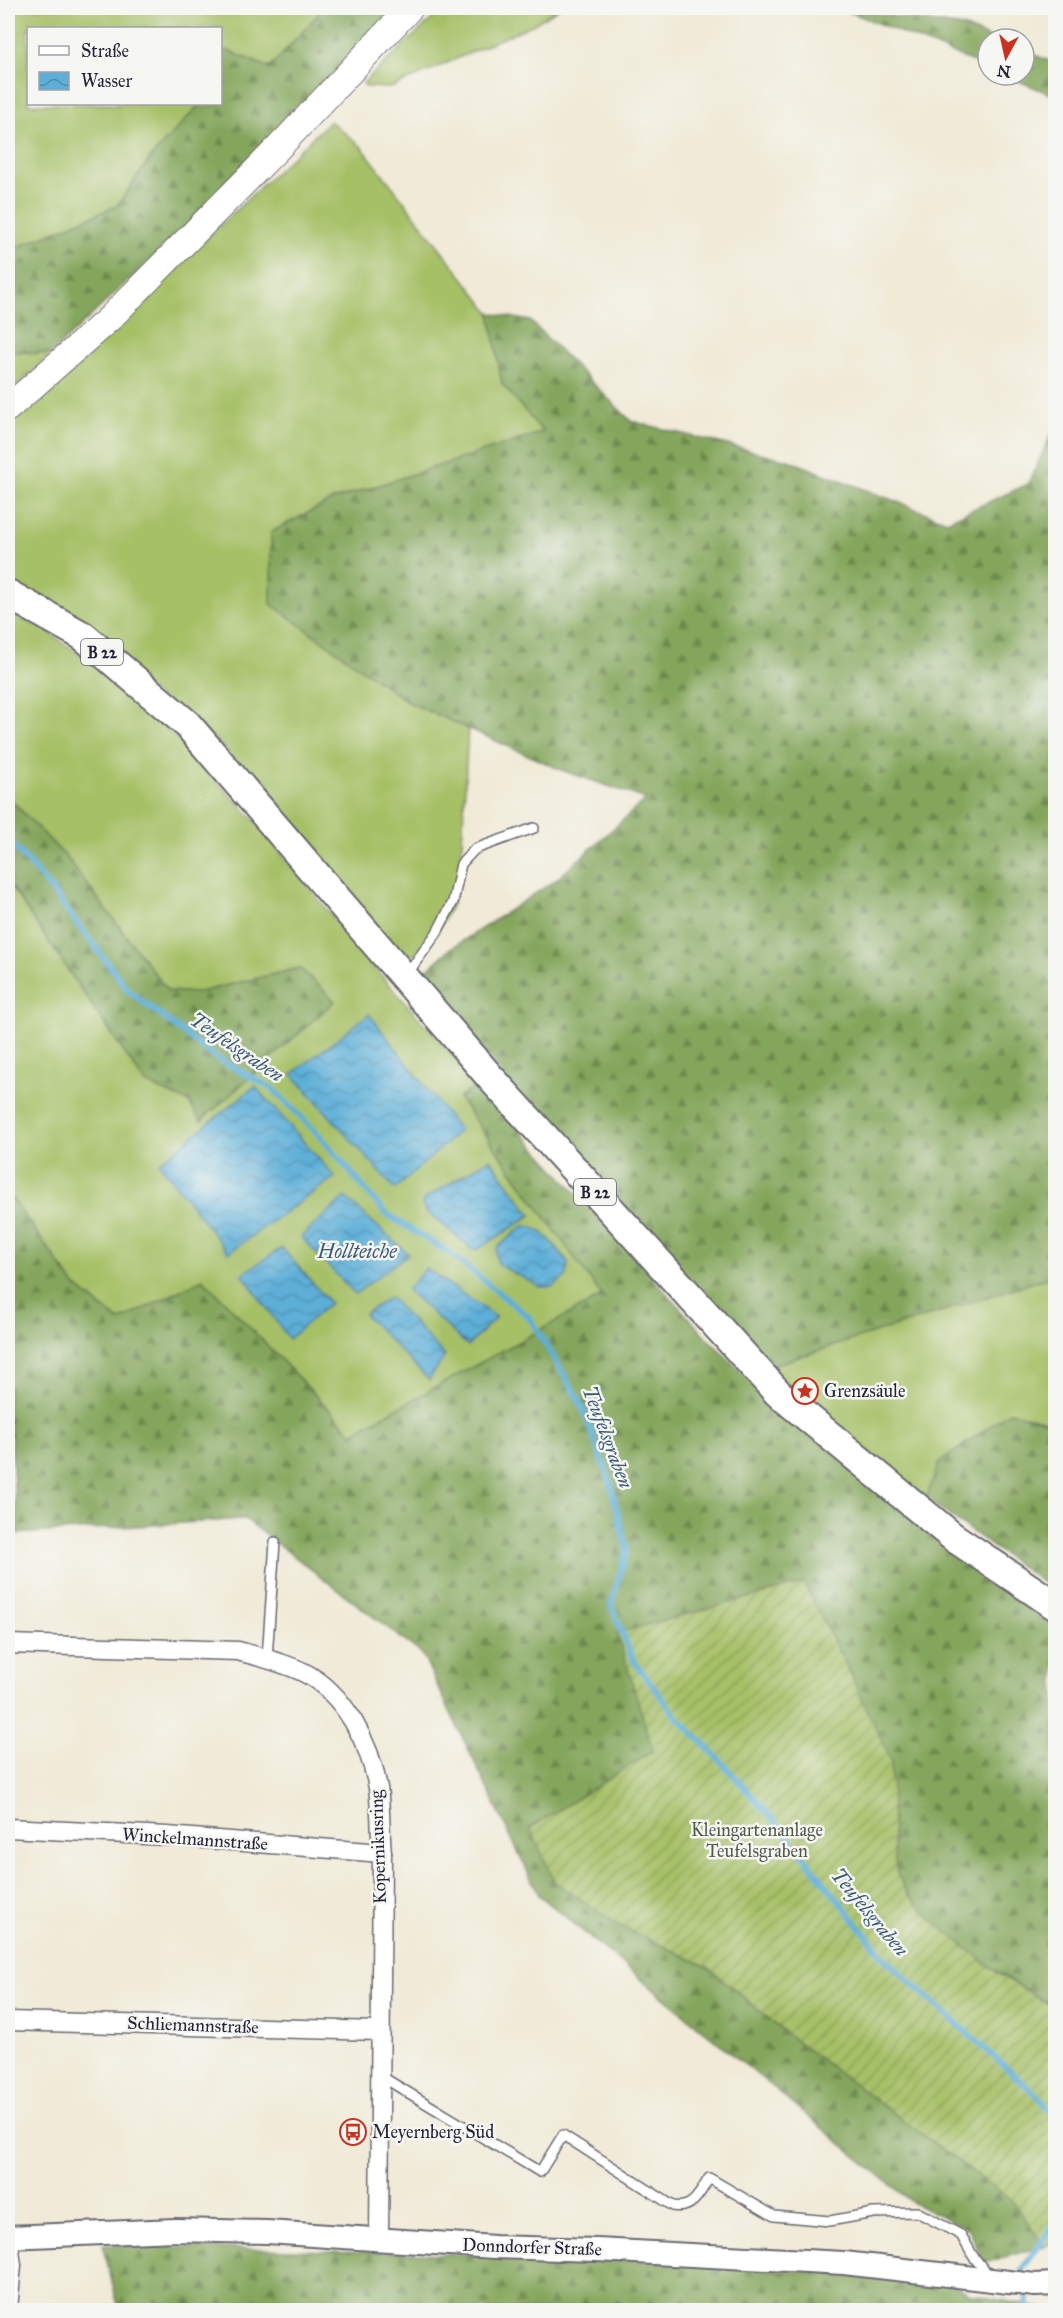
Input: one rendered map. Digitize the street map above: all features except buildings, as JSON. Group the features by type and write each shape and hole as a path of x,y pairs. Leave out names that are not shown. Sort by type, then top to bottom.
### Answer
{"main road":[{"path":"8,408 110,318 280,146 410,8"},
{"name":"B 22","path":"8,594 83,636 187,724 490,1077 778,1393 953,1537 1056,1606"}],"street":[{"name":"Kopernikusring","path":"8,1644 238,1651 267,1658 305,1673 330,1692 348,1713 362,1738 378,1789 382,1852 379,2239"},
{"name":"Winckelmannstraße","path":"8,1828 167,1836 382,1852"},
{"name":"Schliemannstraße","path":"8,2021 379,2031"},
{"name":"Donndorfer Straße","path":"8,2237 175,2230 267,2232 495,2247 597,2250 844,2264 1045,2285"},
{"path":"8,2237 12,2265 8,2309"}],"lane":[{"path":"404,977 436,934 453,902 461,864 475,849 534,828"},
{"path":"267,1658 275,1542"},
{"path":"379,2075 540,2172 563,2135 677,2207 687,2207 693,2203 709,2178 774,2216 830,2221 873,2213 917,2212 961,2235 973,2256 997,2281"}],"green space":[{"path":"8,8 324,8 270,68 226,50 222,60 222,27 27,27 27,105 199,105 152,156 117,206 8,251"},
{"path":"324,8 397,8 201,211 51,354 8,351 8,251 117,206 152,156 199,105 222,105 222,60 226,50 270,68"},
{"path":"444,8 559,8 534,24 391,88 366,87 363,83"},
{"path":"840,8 963,27 976,32 976,63"},
{"path":"1036,56 1055,63 1055,96 1033,87 1036,87"},
{"path":"330,121 361,146 491,314 502,384 544,432 333,500 271,532 408,702 468,728 461,864 453,902 436,934 413,956 401,957 220,744 8,581 8,426"},
{"path":"490,313 530,321 631,421 788,460 947,521 1028,484 1055,426 1055,1275 764,1368 521,1098 422,974 450,949 556,880 646,799 564,771 408,702 271,604 271,532 333,500 543,432 502,384"},
{"path":"8,351 51,354 8,394"},
{"path":"8,612 45,630 113,678 166,727 256,822 378,972 479,1085 459,1098 603,1296 352,1433 203,1280 120,1321 75,1286 8,1193 8,882 145,1083 189,1102 300,968 195,993 168,991 66,857 8,797","holes":["490,1159 531,1215 480,1248 473,1250 425,1210 422,1204 426,1198"]},
{"path":"8,797 66,857 168,991 195,993 300,968 335,1001 201,1121 189,1102 145,1083 8,882"},
{"path":"479,1085 708,1339 767,1397 922,1527 1055,1628 1055,2008 967,1950 945,1932 909,1895 898,1876 892,1851 891,1761 653,1751 530,1828 620,1926 708,1967 788,2035 1012,2201 1044,2246 984,2263 969,2229 913,2203 539,1895 422,1654 245,1519 17,1534 10,1422 8,1423 8,1193 75,1286 119,1321 203,1279 352,1433 602,1296 459,1098"},
{"path":"1055,1275 1055,1423 1009,1412 926,1499 764,1368"},
{"path":"1009,1412 1055,1423 1055,1591 926,1499 939,1463"},
{"name":"Kleingartenanlage Teufelsgraben","path":"804,1583 851,1675 891,1761 893,1847 897,1874 908,1894 934,1922 1000,1975 1055,2008 1055,2243 1044,2246 1012,2201 788,2035 708,1967 620,1926 555,1882 530,1828 653,1751 617,1633"},
{"path":"103,2245 599,2258 946,2281 970,2294 1052,2310 119,2310"}],"water":[{"path":"369,1014 460,1131 395,1189 292,1074"},
{"path":"255,1086 335,1177 228,1253 159,1163"},
{"path":"490,1159 531,1215 480,1248 473,1250 425,1210 422,1204 426,1198"},
{"name":"Hollteiche","path":"345,1197 408,1254 355,1294 301,1237"},
{"path":"523,1226 543,1233 568,1262 567,1276 552,1287 540,1287 499,1265 496,1257 497,1248"},
{"path":"282,1248 330,1303 289,1339 242,1274"},
{"path":"426,1268 496,1317 468,1346 407,1290"},
{"path":"390,1297 445,1356 429,1380 364,1314"}],"waterway":[{"name":"Teufelsgraben","path":"8,839 52,890 129,991 216,1058 272,1088 322,1138 385,1213 451,1254 529,1317 580,1401 610,1481 627,1550 611,1604 633,1660 677,1717 718,1758 786,1834 886,1960 1040,2098 1056,2119"},
{"name":"Teufelsgraben","path":"1033,2310 1028,2306 1022,2269 1056,2221"}],"place":[{"name":"Grenzsäule","path":"805,1391"},
{"name":"Meyernberg Süd","path":"353,2132"}]}
